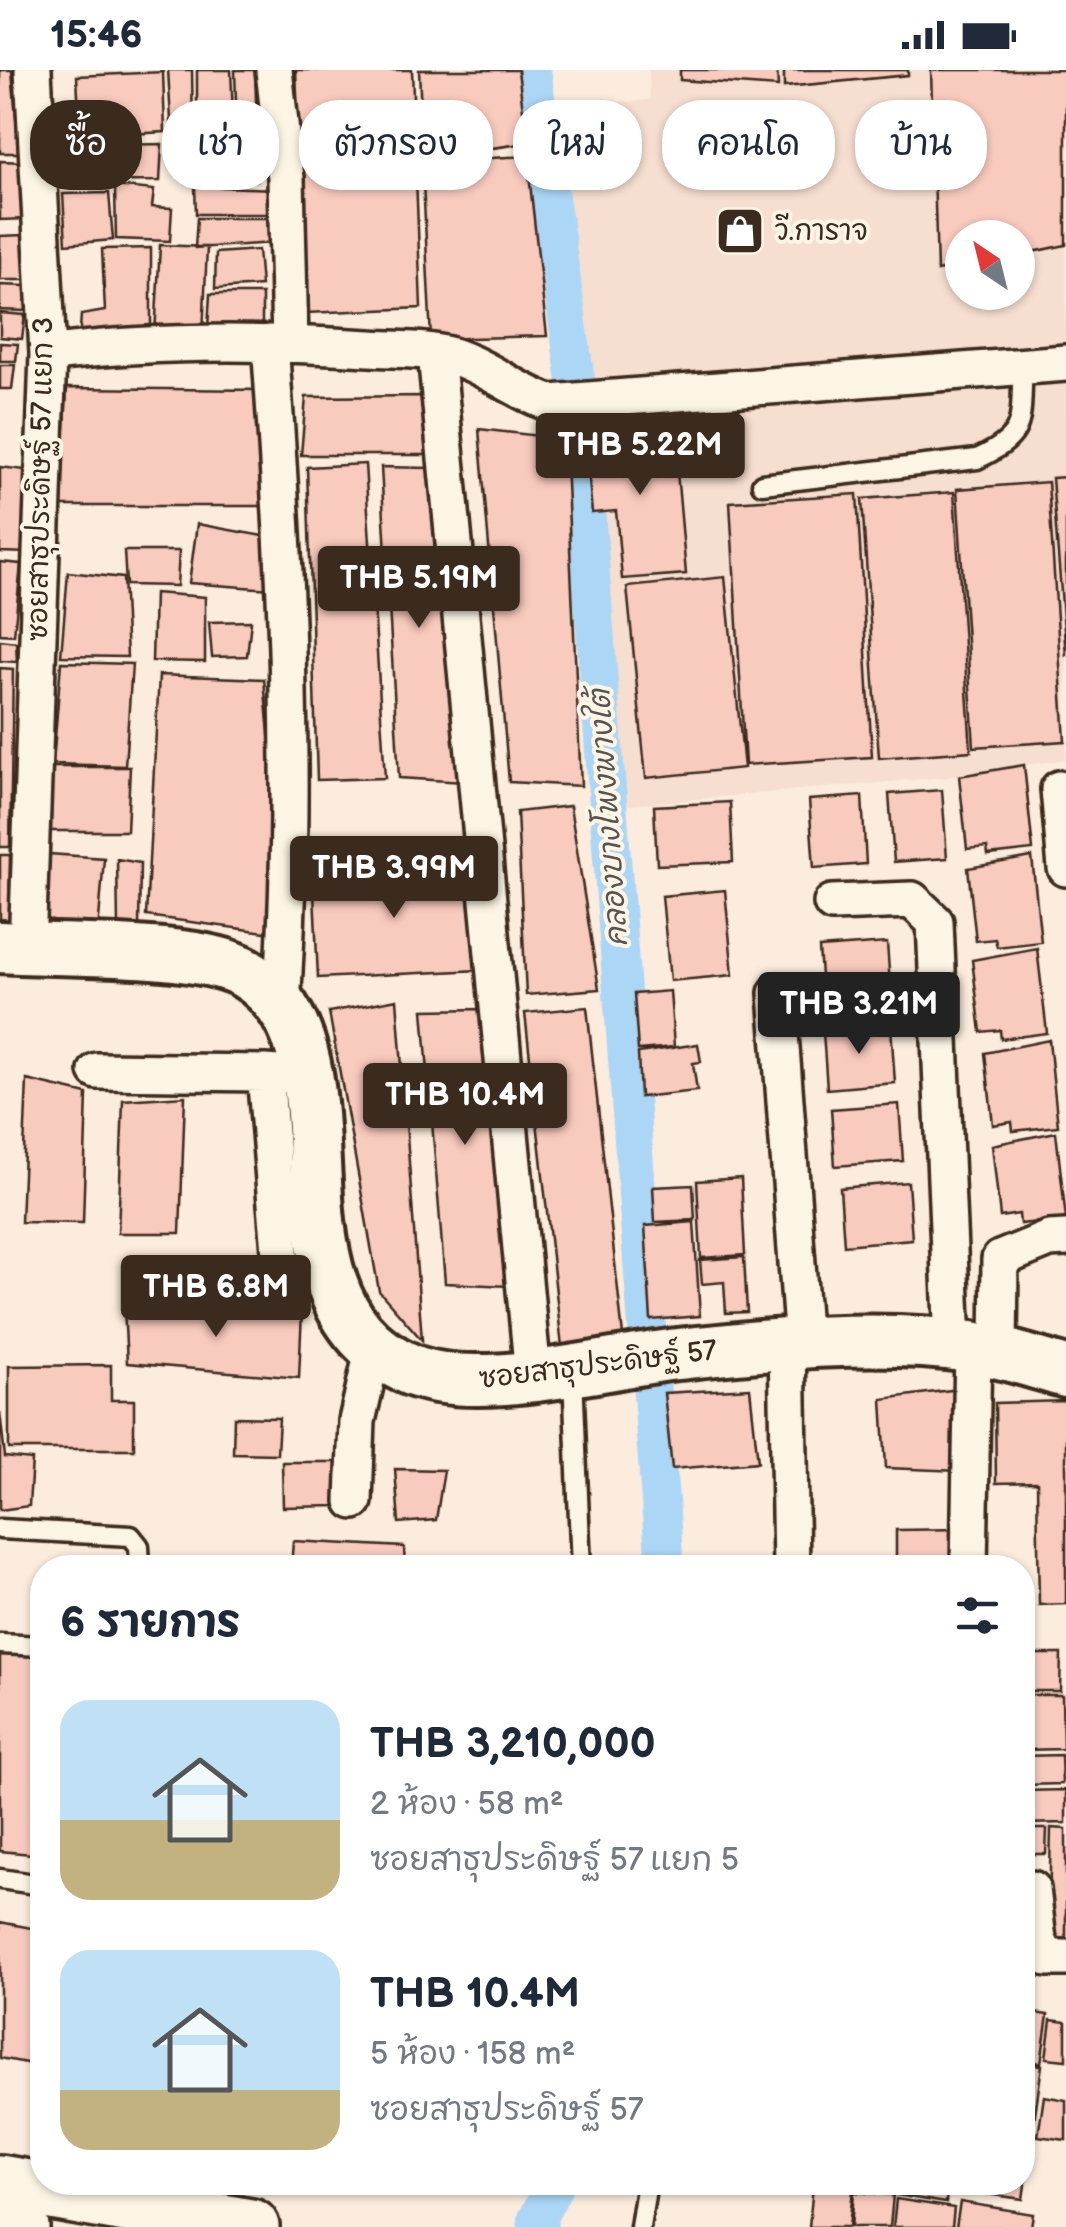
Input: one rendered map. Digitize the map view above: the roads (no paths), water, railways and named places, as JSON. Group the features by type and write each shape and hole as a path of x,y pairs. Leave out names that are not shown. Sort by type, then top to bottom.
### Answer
{"main road":[{"path":"19,2200 252,2227"}],"street":[{"name":"ซอยสาธุประดิษฐ์ 57 แยก 3","path":"14,948 48,354 32,70"},
{"path":"274,70 286,178 280,343 287,571 287,935 282,1004"},
{"path":"48,354 91,348 280,343 436,353 462,359 518,392 550,402 1066,363"},
{"path":"436,353 572,1370"},
{"path":"1058,789 1066,868"},
{"path":"832,903 912,900 935,922 975,1348 969,1555"},
{"name":"ซอยสาธุประดิษฐ์ 57","path":"14,948 197,959 245,972 282,1004 300,1042 285,1075 333,1292 350,1326 410,1370 465,1381 795,1344 975,1348 1066,1372"},
{"path":"777,993 795,1344 791,1555"},
{"path":"97,1071 285,1075 281,1264"},
{"path":"975,1348 1000,1259 1049,1239 1066,1238"},
{"path":"354,1500 356,1421 374,1346"},
{"path":"1035,1914 1038,1940 1047,1958 1066,1958"}],"lane":[{"path":"762,484 977,460 1005,446 1018,432 1023,366"},
{"path":"572,1370 580,1555"},
{"path":"0,1529 131,1536 139,1546 139,1555"},
{"path":"0,1644 30,1645"},
{"path":"0,1879 30,1884"},
{"path":"640,2227 645,2195"}],"waterway":[{"name":"คลองบางโพงพางใต้","path":"532,70 577,388 664,1555"},
{"name":"คลองบางโพงพางใต้","path":"539,2227 536,2221 549,2195"}],"place":[{"name":"วี.การาจ","path":"740,231"}]}
